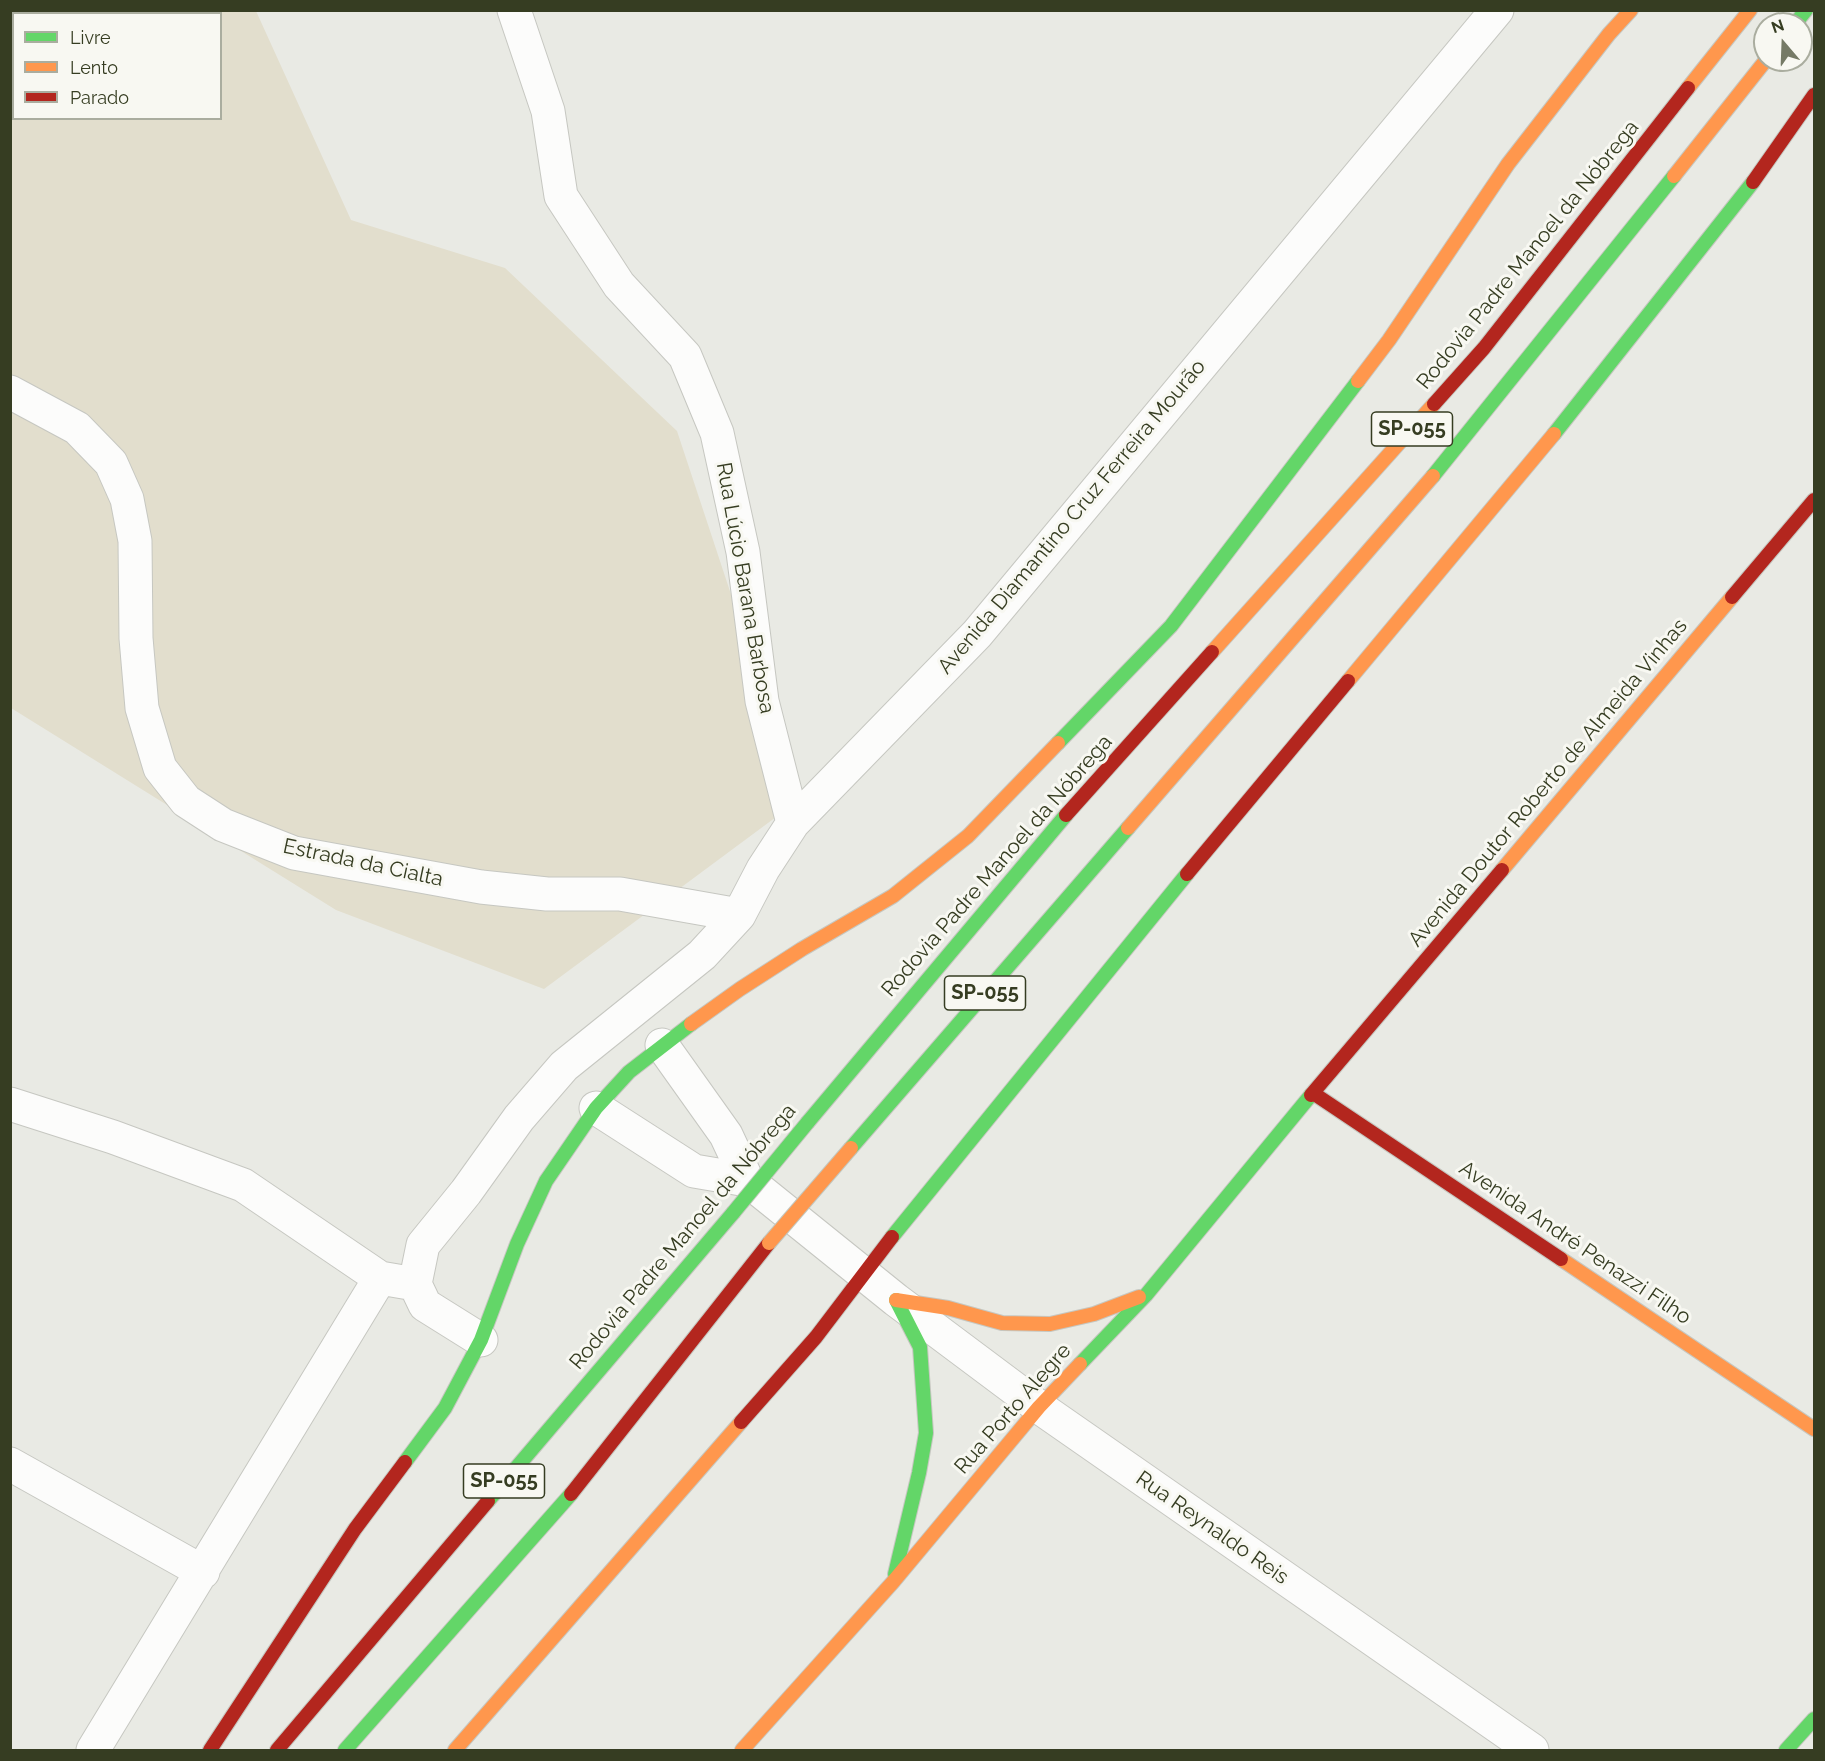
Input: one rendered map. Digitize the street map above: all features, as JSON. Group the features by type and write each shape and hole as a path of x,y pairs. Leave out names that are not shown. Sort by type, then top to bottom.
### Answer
{"main road":[{"path":"210,1750 355,1529 445,1407 481,1340 518,1244 546,1181 596,1108 629,1072 662,1045 740,989 893,896 969,836 1171,626 1389,340 1508,164 1609,34 1631,10"},
{"name":"Rodovia Padre Manoel da Nóbrega","path":"277,1750 733,1213 1052,831 1484,348 1750,10"},
{"name":"SP-055","path":"345,1750 576,1488 769,1242 1452,454 1756,72"},
{"path":"455,1750 637,1539 816,1338 863,1273 1199,859 1537,455 1763,170 1815,95"},
{"name":"Avenida Doutor Roberto de Almeida Vinhas","path":"1313,1093 1815,500"},
{"name":"Rua Porto Alegre","path":"741,1750 893,1582 1039,1407 1146,1295 1313,1093"},
{"name":"Avenida André Penazzi Filho","path":"1313,1093 1815,1429"},
{"path":"896,1300 948,1308 1002,1323 1050,1324 1094,1314 1146,1295"},
{"path":"893,1582 926,1433 920,1347 896,1300"},
{"path":"1786,1750 1815,1719"}],"street":[{"name":"Rua Lúcio Barana Barbosa","path":"514,10 548,111 561,196 619,285 685,356 717,433 743,552 762,701 793,822"},
{"name":"Avenida Diamantino Cruz Ferreira Mourão","path":"415,1284 423,1245 466,1192 519,1119 564,1066 702,955 740,915 763,869 793,822 977,634 1497,10"},
{"name":"Estrada da Cialta","path":"10,392 77,428 111,463 128,499 135,541 136,638 142,708 160,768 186,801 223,825 294,853 481,887 547,894 620,894 740,915"},
{"path":"662,1045 726,1135 747,1180"},
{"path":"10,1104 113,1137 243,1185 380,1278 415,1284 424,1305 481,1340"},
{"path":"596,1108 694,1171 747,1180"},
{"name":"Rua Reynaldo Reis","path":"747,1180 896,1300 1039,1407 1532,1750"},
{"path":"93,1750 380,1278"},
{"path":"10,1464 203,1572"}],"shaded area":[{"path":"10,11 256,11 351,220 505,268 677,431 799,800 544,989 336,910 11,708"}],"traffic: fast":[{"path":"1433,476 1674,176"},
{"path":"1554,434 1753,182"},
{"path":"1058,743 1171,626 1358,381"},
{"path":"808,1122 1066,815"},
{"path":"851,1148 1128,828"},
{"path":"892,1237 1187,874"},
{"path":"405,1462 445,1408 481,1340 517,1244 546,1181 596,1108 629,1072 691,1024"},
{"path":"1080,1364 1146,1295 1311,1095"},
{"path":"733,1213 808,1122"},
{"path":"488,1501 733,1213"},
{"path":"895,1574 926,1433 920,1347 896,1300"},
{"path":"345,1750 571,1494"},
{"path":"1786,1750 1814,1719"}],"traffic: slow":[{"path":"1358,381 1389,340 1508,164 1609,34 1631,10"},
{"path":"1688,88 1750,10"},
{"path":"1674,176 1756,72"},
{"path":"1212,652 1434,404"},
{"path":"1348,681 1554,434"},
{"path":"1128,828 1433,476"},
{"path":"1502,870 1732,597"},
{"path":"691,1024 802,949 893,896 968,836 1058,743"},
{"path":"769,1243 851,1148"},
{"path":"1561,1259 1814,1429"},
{"path":"896,1300 948,1308 1002,1323 1050,1324 1094,1314 1139,1297"},
{"path":"742,1750 893,1582 1039,1407 1080,1364"},
{"path":"455,1750 741,1422"}],"traffic: jam":[{"path":"1434,404 1484,348 1688,88"},
{"path":"1753,182 1814,95"},
{"path":"1732,597 1814,500"},
{"path":"1066,815 1212,652"},
{"path":"1187,874 1348,681"},
{"path":"1311,1095 1502,870"},
{"path":"1313,1093 1561,1259"},
{"path":"741,1422 816,1337 892,1237"},
{"path":"571,1494 769,1243"},
{"path":"210,1750 355,1529 405,1462"},
{"path":"277,1750 488,1501"}]}
